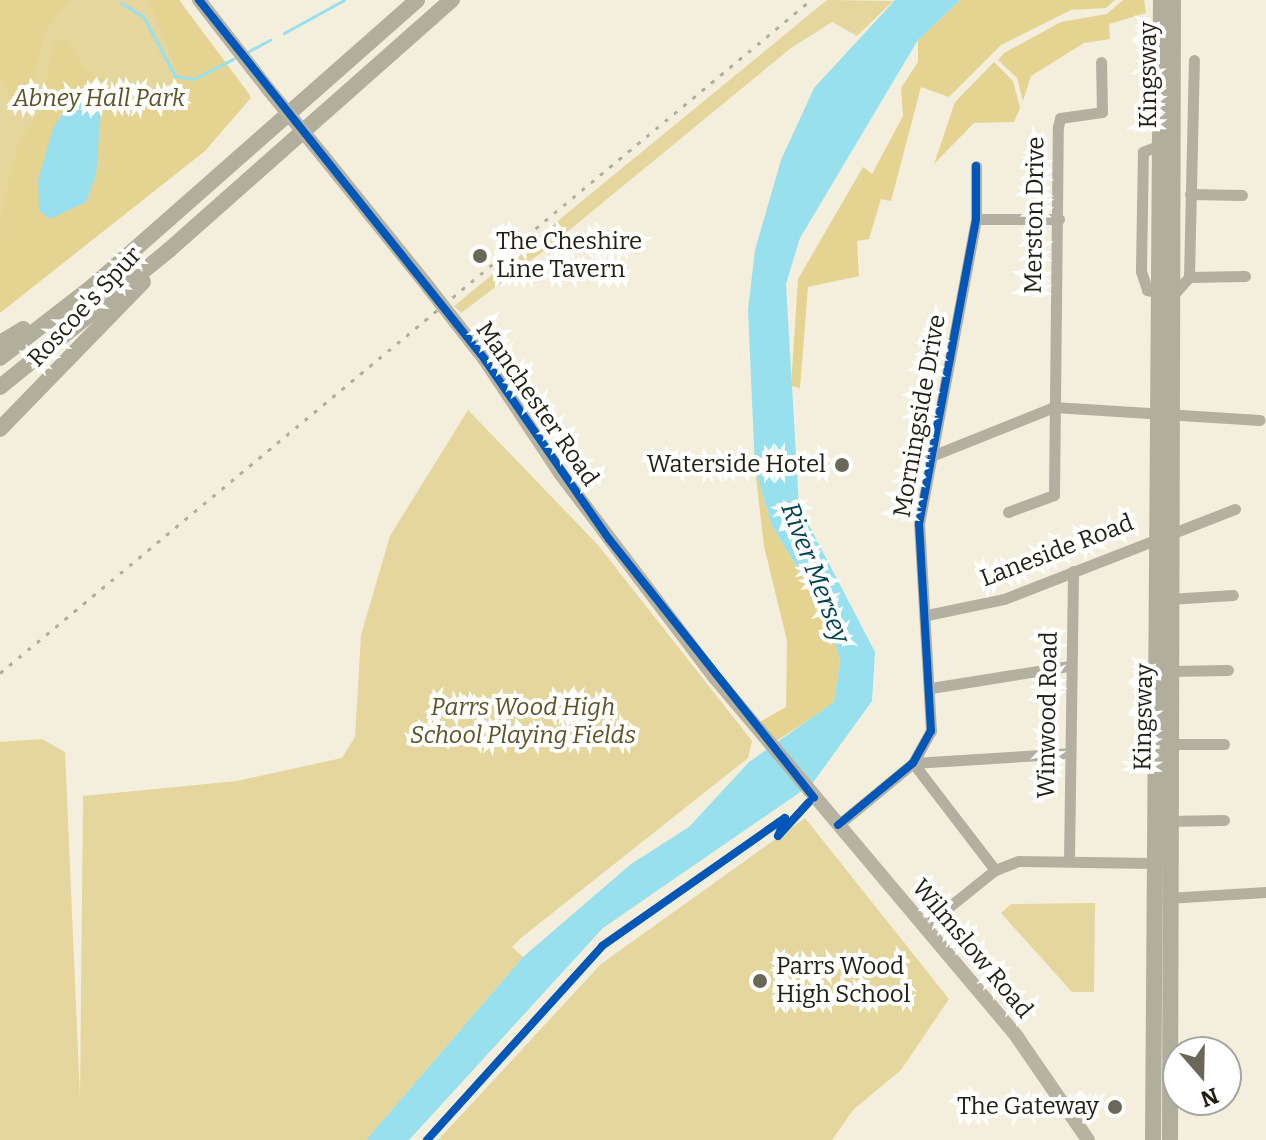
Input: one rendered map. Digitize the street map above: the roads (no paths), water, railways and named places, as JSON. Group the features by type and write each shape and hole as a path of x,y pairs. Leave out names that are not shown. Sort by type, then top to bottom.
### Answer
{"highway":[{"path":"0,358 93,286 417,0"},
{"path":"0,387 169,250 452,0"},
{"name":"Kingsway","path":"1153,1140 1152,863 1166,295 1166,142 1161,0"},
{"name":"Kingsway","path":"1166,142 1173,0"},
{"name":"Roscoe's Spur","path":"0,429 109,322 169,250"},
{"name":"Roscoe's Spur","path":"0,343 93,286"},
{"name":"Kingsway","path":"1162,534 1168,599 1169,671 1166,821 1170,1140"}],"main road":[{"name":"Manchester Road","path":"199,0 485,360 560,473 811,794"},
{"name":"Wilmslow Road","path":"811,794 1037,1062 1088,1140"}],"street":[{"name":"Kingsway","path":"1189,277 1194,60"},
{"name":"Merston Drive","path":"1008,512 1054,495 1060,118 1102,112 1101,62"},
{"name":"Kingsway","path":"1166,142 1143,152 1141,271 1142,285 1166,295"},
{"name":"Morningside Drive","path":"838,825 913,763 931,731 927,615 919,524 929,457 976,219 976,166"},
{"path":"1190,194 1242,195"},
{"path":"976,219 1059,219"},
{"path":"1166,295 1189,277 1245,276"},
{"path":"929,457 1054,407 1112,408 1163,418 1260,420"},
{"name":"Laneside Road","path":"927,615 1004,599 1162,534 1235,509"},
{"name":"Winwood Road","path":"1069,860 1069,666 1073,571"},
{"path":"1168,599 1233,595"},
{"path":"931,688 1069,666"},
{"path":"1169,671 1228,670"},
{"path":"1168,744 1224,744"},
{"path":"913,763 1070,753"},
{"path":"913,763 995,870"},
{"path":"1166,821 1224,820"},
{"path":"924,927 995,870 1069,860 1152,863"},
{"path":"1167,898 1266,892"}],"water":[{"name":"River Mersey","path":"895,0 960,0 918,40 800,238 786,284 799,506 875,652 872,701 812,784 603,928 409,1140 366,1140 523,957 631,864 689,827 749,762 834,702 840,660 825,613 772,526 755,469 748,310 755,250 781,160 814,88"},
{"path":"77,91 93,95 101,109 96,175 86,202 50,219 39,211 38,180 53,128"}],"waterway":[{"path":"284,33 344,0"},
{"path":"121,3 143,16 175,76 194,79 233,59"},
{"path":"249,51 270,40"}],"railway":[{"path":"0,673 811,0"}],"place":[{"name":"The Cheshire Line Tavern","path":"480,256"},
{"name":"Waterside Hotel","path":"842,465"},
{"name":"Parrs Wood High School","path":"760,981"},
{"name":"The Gateway","path":"1115,1107"}],"park label":[{"name":"Abney Hall Park","path":"99,99"},
{"name":"Parrs Wood High School Playing Fields","path":"523,722"}]}
